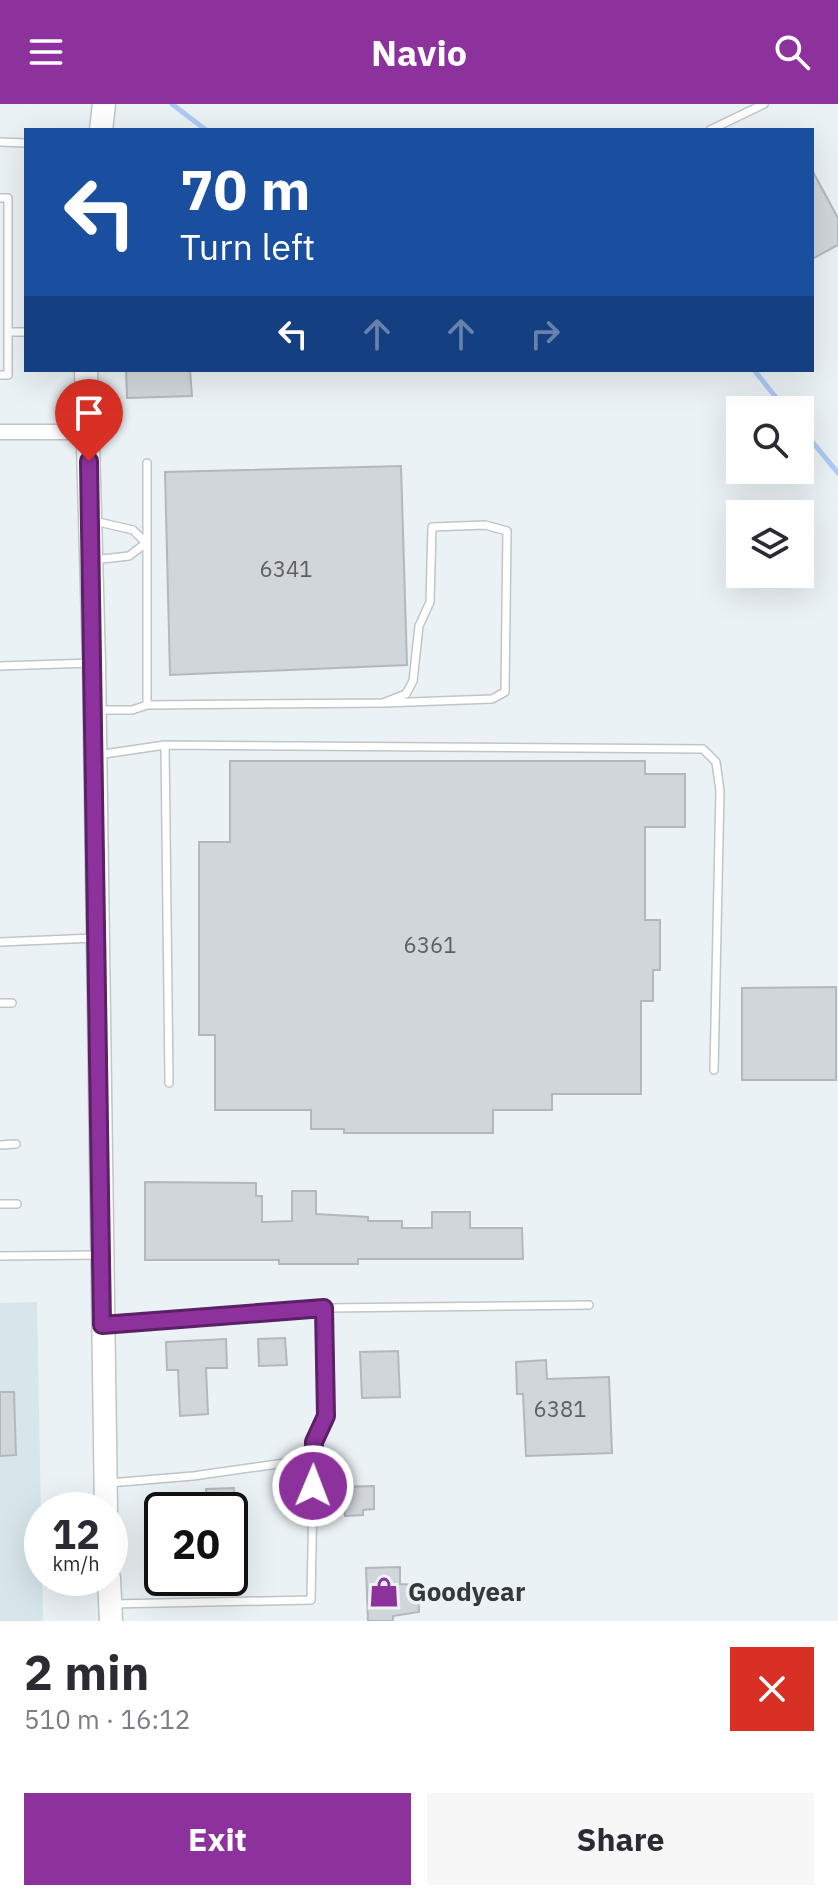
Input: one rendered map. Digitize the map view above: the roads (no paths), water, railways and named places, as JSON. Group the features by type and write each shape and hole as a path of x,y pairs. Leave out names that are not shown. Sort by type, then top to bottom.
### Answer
{"main road":[{"path":"101,128 104,104"},
{"path":"86,372 94,663 105,1492"}],"street":[{"path":"0,432 88,432"}],"lane":[{"path":"714,128 764,104"},
{"path":"0,142 24,143"},
{"path":"0,375 8,375 4,198"},
{"path":"8,332 24,332"},
{"path":"147,463 147,705"},
{"path":"90,520 133,530 146,543"},
{"path":"94,710 132,710 147,705 383,703 492,699 505,692 507,531 485,525 432,527 430,602 419,626 413,681 406,694 383,703"},
{"path":"91,561 129,556 146,543"},
{"path":"0,666 94,663"},
{"path":"95,755 165,745 703,749 716,762 720,791 714,1070"},
{"path":"165,745 169,1083"},
{"path":"0,942 98,938"},
{"path":"0,1003 12,1003"},
{"path":"0,1145 16,1144"},
{"path":"0,1204 17,1204"},
{"path":"0,1256 101,1255"},
{"path":"102,1325 324,1308 589,1305"},
{"path":"110,1613 311,1600 314,1442 326,1416 324,1308"},
{"path":"105,1483 193,1476 313,1459"}],"waterway":[{"path":"172,104 203,128"},
{"path":"756,372 775,396"},
{"path":"814,444 838,473"}],"place":[{"name":"Goodyear","path":"384,1592"}]}
